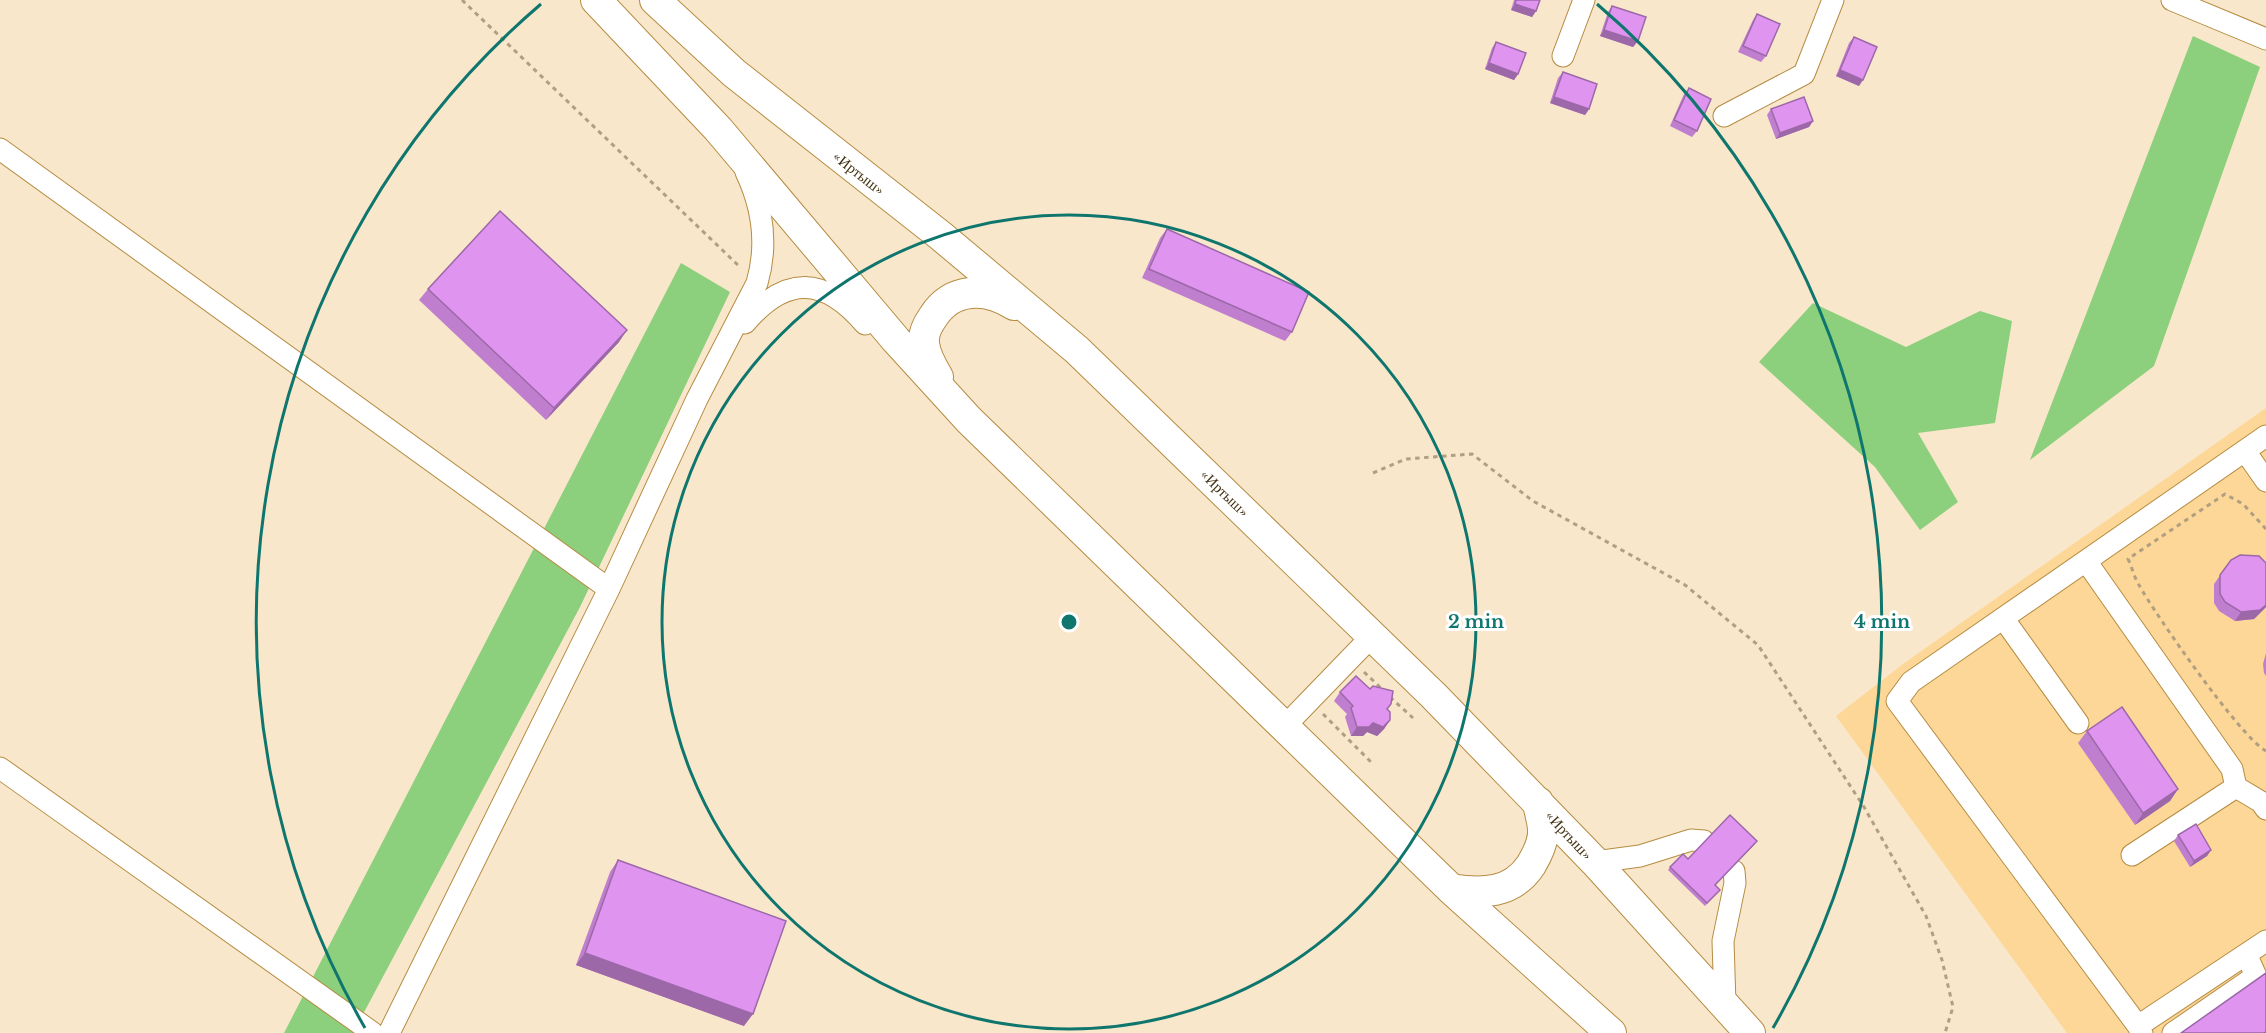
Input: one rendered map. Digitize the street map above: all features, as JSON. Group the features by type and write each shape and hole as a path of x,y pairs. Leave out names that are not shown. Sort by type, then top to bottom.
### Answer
{"highway":[{"path":"596,0 718,129 896,340 969,420 1451,889 1611,1033"},
{"name":"«Иртыш»","path":"655,0 734,74 941,236 1077,350 1373,635 1538,802 1750,1033"},
{"path":"969,420 937,376 927,356 924,341 928,324 936,311 947,300 963,293 982,292 1002,298 1052,330"},
{"path":"1451,889 1477,893 1497,891 1515,882 1528,869 1538,853 1543,833 1538,802"}],"street":[{"path":"1563,56 1584,0"},
{"path":"1724,116 1804,74 1833,0"},
{"path":"2172,0 2266,39"},
{"path":"389,1033 609,589 757,283 763,264 764,236 759,210 742,164 718,129"},
{"path":"0,149 609,589"},
{"path":"725,346 767,300 782,291 798,287 830,293 856,313 915,382 970,440 1078,527"},
{"path":"2266,436 1911,682 1897,701 2140,1030 2266,941"},
{"path":"2245,451 2266,481"},
{"path":"2086,561 2232,769 2236,787 2264,803"},
{"path":"2003,618 2078,723"},
{"path":"1285,726 1373,635"},
{"path":"0,768 373,1033"},
{"path":"2132,855 2236,787"},
{"path":"1595,862 1640,856 1691,840 1704,841"},
{"path":"1725,1004 1723,940 1736,883 1734,871"},
{"path":"2174,1033 2256,976 2247,956"}],"path":[{"path":"462,0 757,283"},
{"path":"1373,473 1406,459 1472,454 1533,501 1685,585 1758,645 1864,807 1926,916 1942,960 1953,1007 1945,1033"},
{"path":"2266,529 2243,504 2224,494 2128,559 2139,584 2201,676 2253,741 2266,750"},
{"path":"1350,659 1413,718"},
{"path":"1310,701 1371,762"}],"shaded area":[{"path":"2266,408 2266,1033 2067,1033 1836,716 1903,664"}],"green space":[{"path":"2193,36 2260,67 2154,366 2030,460"},
{"path":"681,263 730,292 580,607 353,1033 284,1033"},
{"path":"1813,303 1906,347 1980,311 2012,321 1995,423 1918,433 1958,502 1920,530 1875,467 1759,362"}],"building":[{"path":"1516,0 1540,0 1536,11 1515,4"},
{"path":"1612,6 1646,17 1638,41 1604,30"},
{"path":"1757,14 1780,24 1766,56 1743,46"},
{"path":"1854,37 1877,47 1863,80 1840,70"},
{"path":"1496,42 1526,53 1518,74 1489,63"},
{"path":"1563,72 1597,84 1589,109 1554,97"},
{"path":"1689,88 1711,99 1697,131 1674,120"},
{"path":"1804,97 1813,121 1780,133 1771,109"},
{"path":"500,211 627,330 554,408 428,289"},
{"path":"1167,229 1309,292 1292,332 1149,269"},
{"path":"2240,555 2259,556 2266,563 2266,605 2260,610 2241,612 2225,602 2220,594 2220,575 2231,560"},
{"path":"1356,676 1370,689 1373,686 1393,691 1391,704 1387,709 1390,712 1390,720 1383,727 1373,723 1369,727 1357,727 1351,708 1353,706 1340,692"},
{"path":"2122,707 2178,789 2143,813 2087,731"},
{"path":"1730,815 1757,841 1715,885 1720,890 1707,903 1670,867 1683,854 1688,859"},
{"path":"2196,824 2211,850 2194,861 2178,835"},
{"path":"618,860 786,921 753,1014 585,953"},
{"path":"2266,973 2266,1032 2181,1033"}]}
